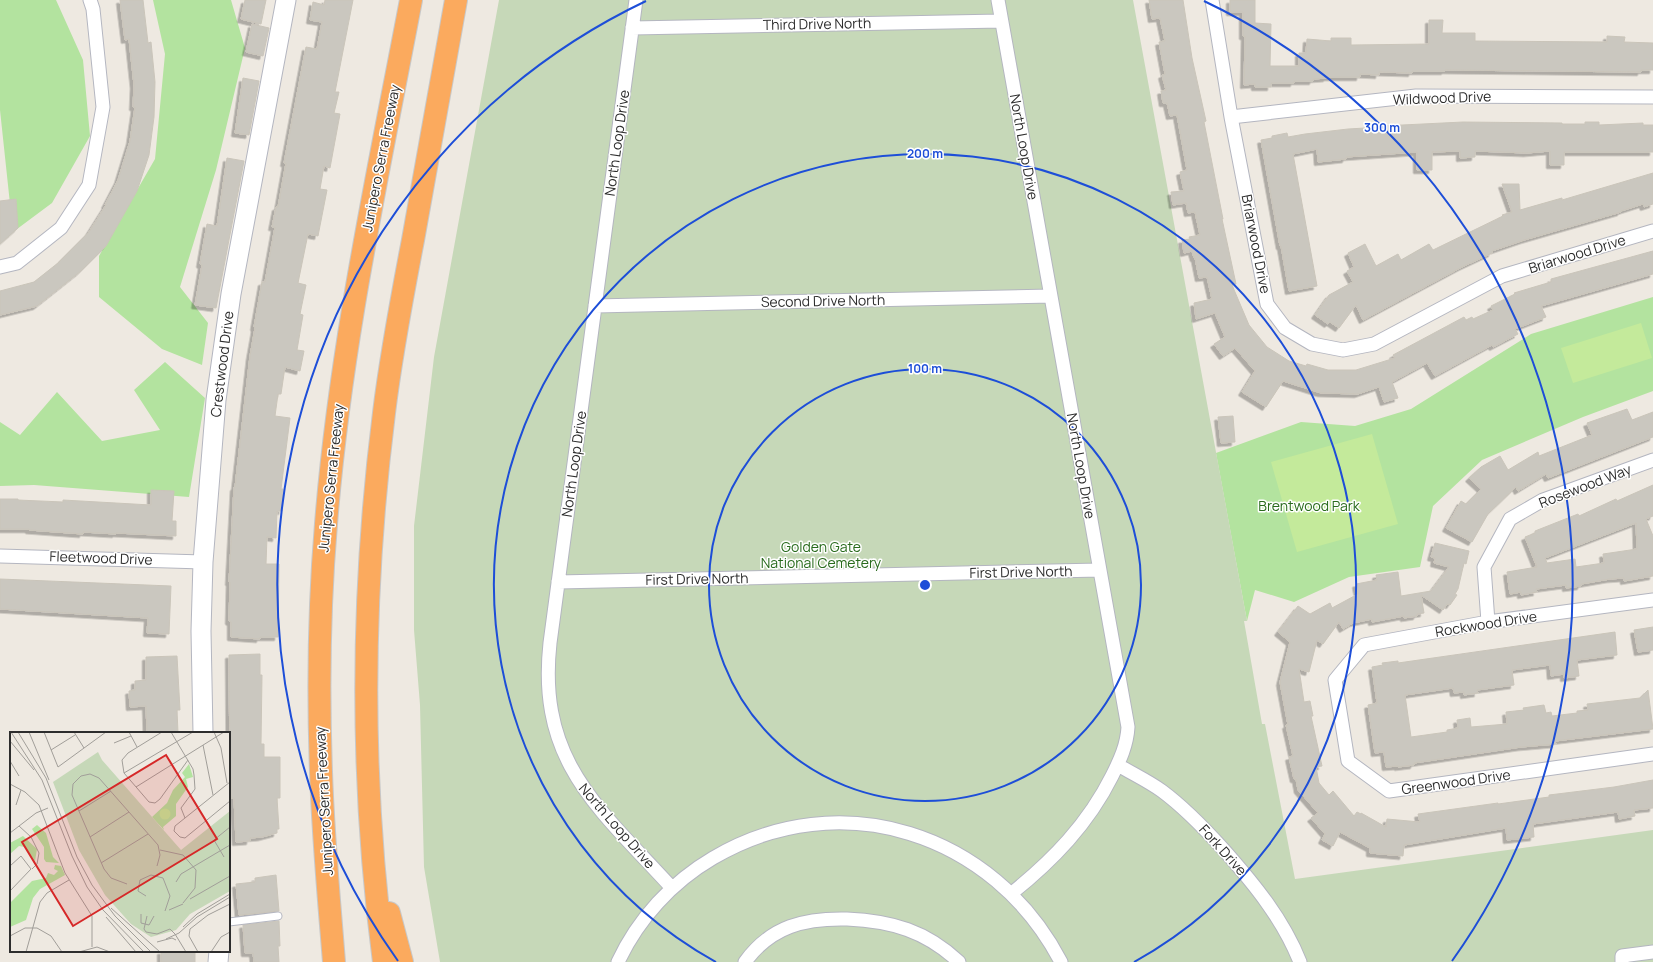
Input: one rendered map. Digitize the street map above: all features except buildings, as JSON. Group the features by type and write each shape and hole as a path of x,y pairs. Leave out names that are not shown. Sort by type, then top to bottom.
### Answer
{"highway":[{"name":"Junipero Serra Freeway","path":"334,962 322,803 320,711 322,596 326,526 333,451 347,343 411,0"},
{"path":"384,962 372,850 366,723 370,568 377,472 384,411 396,336 456,0"},
{"path":"372,850 402,962"}],"street":[{"path":"0,267 17,263 61,228 89,185 103,107 93,9 90,0"},
{"name":"Crestwood Drive","path":"203,732 201,631 203,562 216,400 231,294 286,0"},
{"name":"North Loop Drive","path":"636,0 549,649 547,681 550,707 561,746 573,772 588,795 672,888"},
{"name":"North Loop Drive","path":"998,0 1128,727 1127,741 1118,765 1099,800 1071,838 1043,867 1012,893"},
{"name":"Briarwood Drive","path":"1212,0 1231,117 1267,304 1285,328 1312,344 1343,350 1374,344 1502,276 1653,231"},
{"name":"Third Drive North","path":"632,28 1001,21"},
{"name":"Wildwood Drive","path":"1231,117 1416,96 1653,97"},
{"name":"Second Drive North","path":"595,306 1051,296"},
{"name":"Rosewood Way","path":"1488,622 1484,567 1510,519 1543,500 1653,460"},
{"name":"Fleetwood Drive","path":"0,556 203,562"},
{"name":"First Drive North","path":"558,582 1100,570"},
{"name":"Rockwood Drive","path":"1335,680 1364,645 1488,622 1653,600"},
{"name":"Greenwood Drive","path":"1335,680 1348,761 1389,791 1653,754"},
{"name":"Fork Drive","path":"1118,765 1152,784 1168,795 1218,843 1261,894 1278,918 1300,962"},
{"path":"618,962 642,922 656,905 672,888 705,863 742,843 796,826 842,823 890,828 922,838 943,846 981,868 1012,893 1038,923 1061,962"},
{"path":"746,962 750,955 766,940 786,927 807,921 830,919 865,920 899,926 931,940 959,962"},
{"path":"218,962 219,952"},
{"path":"1622,962 1622,956 1653,952"}],"lane":[{"path":"230,922 278,916"}],"green space":[{"path":"0,0 56,0 83,60 90,136 52,203 13,232 0,110"},
{"path":"153,0 231,0 245,48 216,170 180,287 208,323 202,365 162,349 99,297 99,256 155,159 165,54"},
{"name":"Golden Gate National Cemetery","path":"499,0 1133,0 1247,621 1244,621 1262,724 1265,724 1295,879 1653,830 1653,962 440,962 424,867 420,705 414,630 414,526 434,357"},
{"name":"Brentwood Park","path":"1653,297 1653,391 1583,417 1482,460 1433,506 1420,567 1349,577 1294,602 1255,590 1247,621 1216,453 1301,422 1355,426 1411,409 1531,334"},
{"path":"1641,323 1652,358 1573,383 1561,348"},
{"path":"165,362 205,398 189,497 34,485 0,486 0,422 20,435 57,392 102,441 160,430 134,390"},
{"path":"1372,434 1398,524 1297,552 1271,462"}]}
